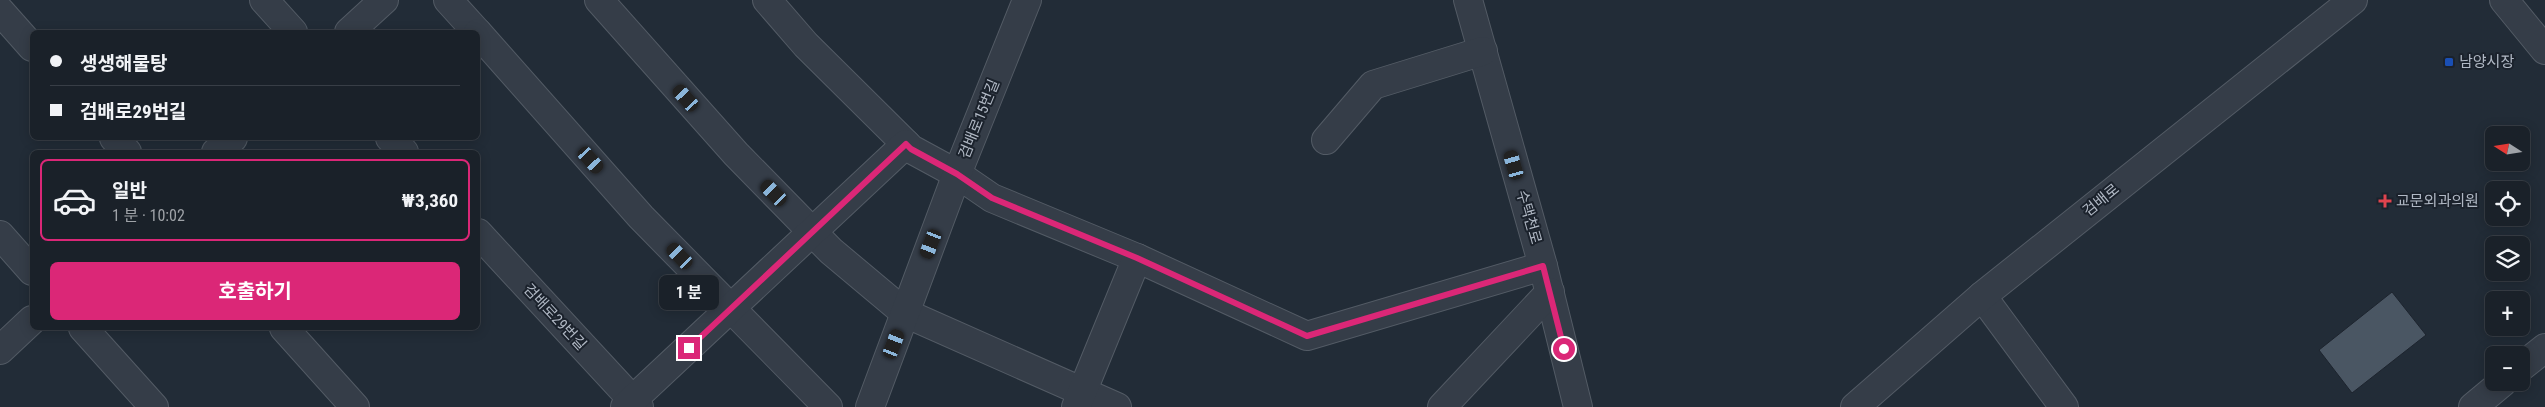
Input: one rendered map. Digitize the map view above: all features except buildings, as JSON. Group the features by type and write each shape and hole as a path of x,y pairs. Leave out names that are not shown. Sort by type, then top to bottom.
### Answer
{"street":[{"path":"264,0 292,30"},
{"path":"351,30 384,0"},
{"path":"448,0 474,30"},
{"path":"599,0 736,154 831,251 905,313 1079,400 1117,407"},
{"path":"767,0 806,45 911,149 957,174 992,198 1137,258 1307,336 1546,279"},
{"name":"검배로15번길","path":"870,407 957,174 1027,0"},
{"name":"수택천로","path":"1468,0 1546,279 1578,407"},
{"name":"검배로","path":"1855,407 1982,296 2353,0"},
{"path":"2504,0 2545,50"},
{"path":"0,11 30,45"},
{"path":"480,36 641,217 828,407"},
{"path":"1326,140 1373,85 1482,51"},
{"path":"116,140 125,150"},
{"path":"218,150 231,140"},
{"path":"392,140 402,150"},
{"name":"검배로29번길","path":"480,234 632,405 906,144"},
{"path":"0,235 30,269"},
{"path":"1079,400 1137,258"},
{"path":"1442,407 1546,279"},
{"path":"1982,296 2064,407"},
{"path":"0,350 30,322"},
{"path":"85,330 154,407"},
{"path":"286,330 355,407"},
{"path":"2530,360 2545,348"},
{"path":"2472,407 2492,391"}],"place":[{"name":"남양시장","path":"2449,62"},
{"name":"교문외과의원","path":"2385,201"}],"route":[{"path":"689,348 906,144 911,149 957,174 992,198 1137,258 1307,336 1543,266 1564,349"}]}
